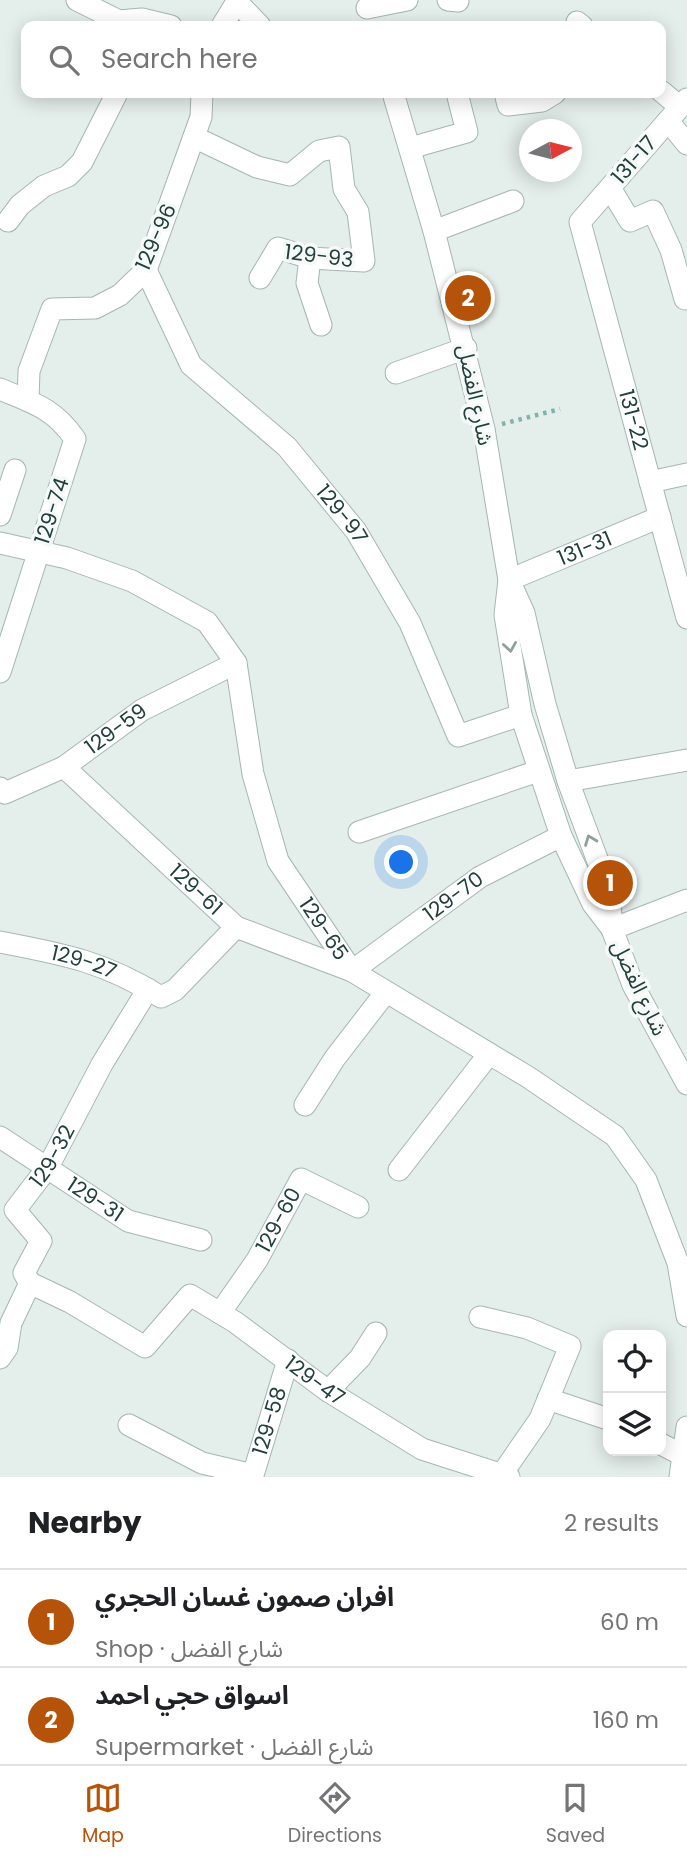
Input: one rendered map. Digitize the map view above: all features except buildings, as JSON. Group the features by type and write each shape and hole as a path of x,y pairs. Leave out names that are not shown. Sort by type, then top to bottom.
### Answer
{"street":[{"path":"77,0 119,21 150,21"},
{"path":"368,12 407,0"},
{"path":"225,21 237,1 255,21"},
{"path":"8,221 20,205 44,186 68,176 82,163 114,98"},
{"name":"129-96","path":"28,400 29,371 52,309 95,308 120,295 146,270 201,117 202,98"},
{"name":"شارع الفضل","path":"395,98 466,348 484,429 509,580 524,613 545,704 568,782 609,891 612,929 633,985 680,1056 687,1084"},
{"path":"410,148 467,132 458,98"},
{"path":"506,98 508,105 547,98"},
{"path":"678,109 687,144"},
{"name":"131-17","path":"580,222 678,109"},
{"name":"129-93","path":"194,137 257,167 290,175 318,151 339,148 344,189 358,212 364,261 310,258 278,247 260,278"},
{"path":"610,188 630,221 653,211 671,250 685,299"},
{"path":"434,231 513,201"},
{"name":"131-22","path":"580,222 660,517 678,549 687,618"},
{"path":"310,258 307,284 321,326"},
{"name":"129-97","path":"146,270 191,365 287,447 356,531 410,623 458,736 521,715"},
{"path":"396,373 466,348"},
{"name":"129-74","path":"0,389 46,408 62,420 75,439 0,672"},
{"path":"0,515 15,470"},
{"path":"650,482 687,474"},
{"name":"131-31","path":"509,580 660,517"},
{"name":"129-65","path":"0,543 39,551 132,581 207,622 236,663 253,774 278,861 352,971 489,1054 615,1136 646,1180 678,1263 687,1316"},
{"name":"شارع الفضل","path":"509,580 505,615 521,715 561,836 593,904 612,929"},
{"name":"129-59","path":"0,788 5,793 65,767 142,710 236,663"},
{"path":"568,782 687,760"},
{"name":"129-61","path":"65,767 236,927 352,971"},
{"path":"359,832 538,771"},
{"name":"129-70","path":"352,971 480,877 561,836"},
{"path":"612,929 687,901"},
{"path":"154,993 175,990 236,927"},
{"name":"129-27","path":"0,942 72,955 122,973 154,993"},
{"path":"305,1105 335,1058 386,992"},
{"name":"129-32","path":"0,1358 7,1348 11,1323 30,1283 24,1273 41,1241 15,1210 48,1167 102,1064 154,993"},
{"path":"399,1170 489,1054"},
{"name":"129-31","path":"0,1137 128,1221 201,1240"},
{"name":"129-60","path":"220,1313 257,1260 301,1179 358,1207"},
{"name":"129-47","path":"30,1283 70,1302 145,1346 190,1295 288,1360 328,1391 422,1449 506,1475"},
{"path":"480,1317 527,1328 570,1346 540,1419 506,1475"},
{"path":"328,1391 360,1358 376,1333"},
{"name":"129-58","path":"129,1425 202,1463 253,1475 288,1360"},
{"path":"548,1399 603,1417"},
{"path":"682,1466 687,1427"},
{"path":"666,1449 682,1466"}],"path":[{"path":"484,429 560,409"}],"place":[{"name":"اسواق حجي احمد","path":"468,298"},
{"name":"افران صمون غسان الحجري","path":"610,883"}]}
